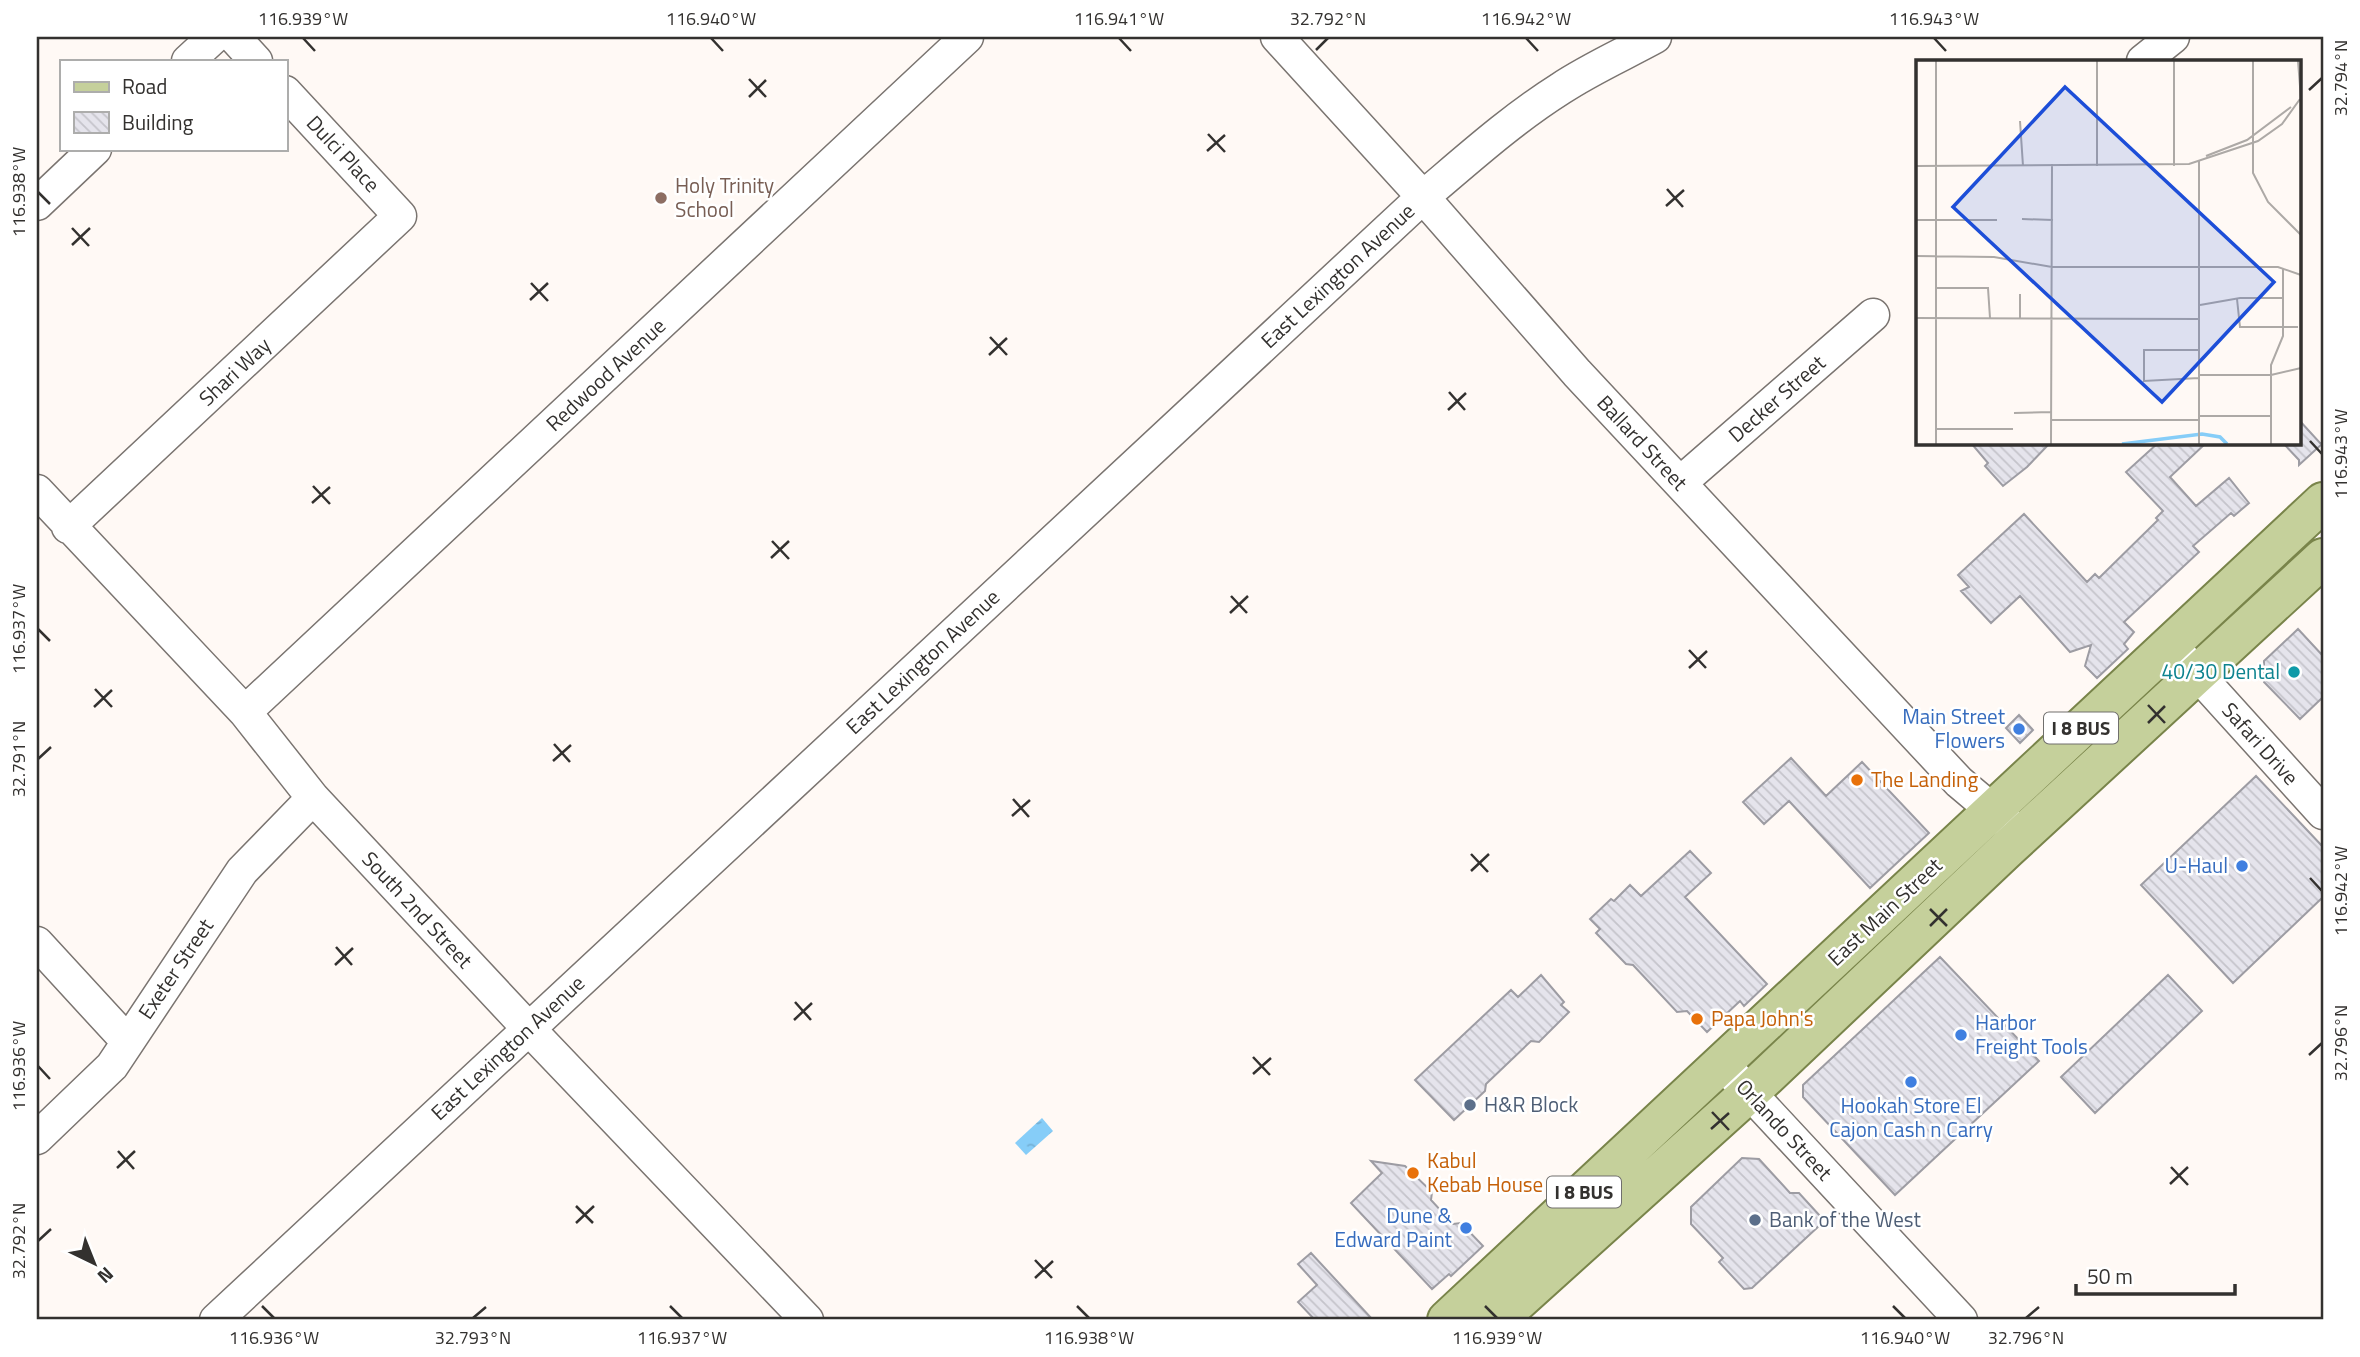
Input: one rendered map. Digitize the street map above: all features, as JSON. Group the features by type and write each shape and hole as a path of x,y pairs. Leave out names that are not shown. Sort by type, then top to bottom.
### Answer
{"main road":[{"name":"East Main Street","path":"1447,1320 2323,502"},
{"name":"East Main Street","path":"1497,1320 1750,1093 2022,835 2323,558"}],"street":[{"path":"189,60 214,37"},
{"path":"234,37 255,60"},
{"name":"Redwood Avenue","path":"245,712 967,37"},
{"name":"Ballard Street","path":"1277,37 1423,197 1577,373 1959,782 2022,835"},
{"name":"East Lexington Avenue","path":"216,1320 1423,197 1508,125 1542,101 1656,37"},
{"path":"2144,60 2173,37"},
{"name":"Dulci Place","path":"287,94 400,216"},
{"path":"37,204 94,150"},
{"name":"Shari Way","path":"68,527 400,216"},
{"name":"Decker Street","path":"1680,483 1873,315"},
{"name":"South 2nd Street","path":"37,491 245,712 313,798 807,1320"},
{"name":"Safari Drive","path":"2169,644 2323,813"},
{"name":"Exeter Street","path":"37,1138 112,1066 242,872 313,798"},
{"path":"37,943 128,1042"},
{"name":"Orlando Street","path":"1723,1063 1961,1320"}],"water":[{"path":"1042,1118 1053,1131 1026,1155 1015,1143"}],"building":[{"path":"2300,421 2323,443 2299,465 2299,460 2284,444 2300,444"},
{"path":"1972,444 2049,444 2027,467 2003,486 1985,466 1988,463"},
{"path":"2157,444 2205,444 2170,477 2196,506 2229,478 2249,503 2234,516 2231,513 2193,546 2199,552 2124,622 2134,632 2124,644 2128,649 2097,678 2085,666 2091,645 2070,652 2020,596 1991,623 1961,591 1969,587 1958,575 2024,514 2087,582 2095,574 2099,578 2158,520 2156,518 2163,511 2126,472"},
{"name":"40/30 Dental","path":"2298,629 2323,656 2323,697 2300,719 2264,682 2264,661"},
{"name":"Main Street Flowers","path":"2019,715 2033,730 2020,743 2006,728"},
{"path":"1791,758 1826,796 1862,762 1929,833 1870,888 1789,801 1764,824 1743,802"},
{"name":"U-Haul","path":"2256,776 2323,847 2323,897 2233,983 2141,885"},
{"path":"1690,851 1711,873 1685,897 1767,984 1744,1006 1740,1001 1707,1032 1687,1011 1677,1012 1633,965 1626,964 1596,933 1600,929 1590,919 1630,885 1641,896"},
{"path":"1940,957 2039,1061 1895,1195 1803,1097 1803,1085"},
{"path":"1541,975 1564,1002 1561,1005 1569,1012 1539,1042 1531,1041 1486,1084 1485,1091 1454,1120 1415,1080 1511,990 1518,997"},
{"path":"2168,975 2202,1011 2095,1113 2061,1077"},
{"name":"Bank of the West","path":"1742,1158 1759,1159 1790,1193 1799,1193 1820,1216 1820,1225 1752,1288 1744,1289 1719,1262 1723,1258 1691,1224 1691,1207"},
{"path":"1371,1161 1405,1166 1432,1192 1431,1200 1453,1224 1461,1223 1483,1246 1451,1276 1449,1274 1432,1289 1351,1203 1382,1173"},
{"path":"1311,1253 1373,1320 1315,1320 1298,1302 1317,1285 1298,1264"}],"place":[{"name":"Holy Trinity School","path":"661,198"},
{"name":"40/30 Dental","path":"2294,672"},
{"name":"Main Street Flowers","path":"2019,729"},
{"name":"The Landing","path":"1857,780"},
{"name":"U-Haul","path":"2242,866"},
{"name":"Papa John's","path":"1697,1019"},
{"name":"Harbor Freight Tools","path":"1961,1035"},
{"name":"Hookah Store El Cajon Cash n Carry","path":"1911,1082"},
{"name":"H&R Block","path":"1470,1105"},
{"name":"Kabul Kebab House","path":"1413,1173"},
{"name":"Bank of the West","path":"1755,1220"},
{"name":"Dune & Edward Paint","path":"1466,1228"}]}
